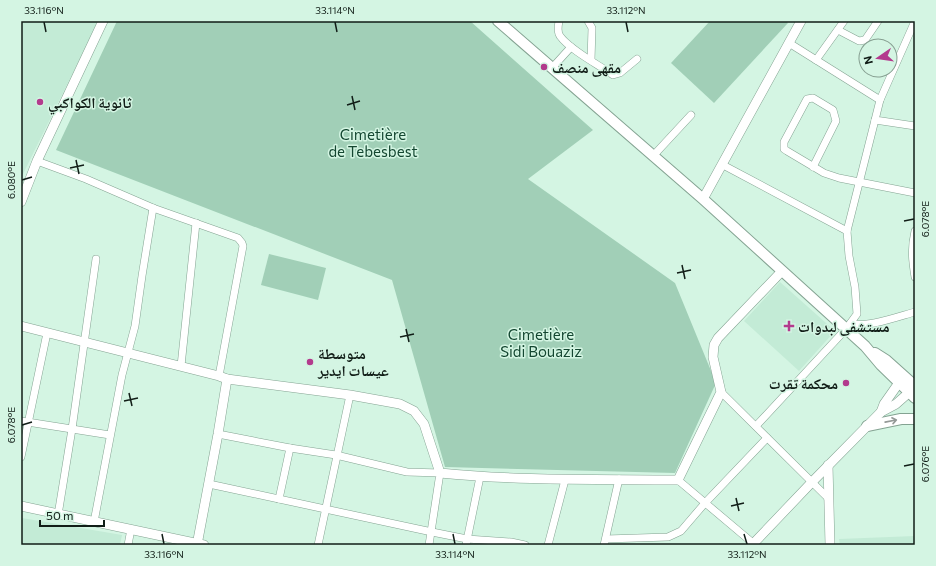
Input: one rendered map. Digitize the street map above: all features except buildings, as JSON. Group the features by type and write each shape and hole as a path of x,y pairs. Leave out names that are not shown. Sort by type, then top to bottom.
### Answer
{"main road":[{"path":"498,21 703,199 782,271 848,326 865,346 914,391"},
{"path":"867,426 901,419 915,419"}],"street":[{"path":"21,202 37,161 103,21"},
{"path":"558,21 560,36 571,46 615,75 620,73 637,59"},
{"path":"588,21 592,28 591,60"},
{"path":"703,199 801,21"},
{"path":"816,60 844,21"},
{"path":"838,30 859,42 862,42 878,21"},
{"path":"756,426 848,326 857,314 858,310 849,256 847,231 880,100 915,21"},
{"path":"789,43 880,100"},
{"path":"552,68 571,46"},
{"path":"813,167 836,121 833,110 811,97 807,99 783,146 784,149 813,167 824,173 839,178 915,193"},
{"path":"653,156 691,115"},
{"path":"875,120 915,126"},
{"path":"21,506 200,545 218,434 223,378 242,253 242,243 238,238 153,208 86,179 37,161"},
{"path":"723,165 847,231"},
{"path":"94,522 110,435 127,354 135,326 153,208"},
{"path":"181,366 196,223"},
{"path":"915,231 912,245 912,258 915,277"},
{"path":"58,515 72,429 96,259"},
{"path":"782,271 718,338 714,345 712,357 721,392 829,499"},
{"path":"848,326 866,324 915,312"},
{"path":"21,326 223,378 350,395 400,404 414,411 424,424 440,473 429,545"},
{"path":"21,457 24,422 47,333"},
{"path":"881,412 884,404 901,379"},
{"path":"218,434 336,455 407,472 440,473 480,477 565,480 678,480 753,544 881,412 892,407 914,391"},
{"path":"678,480 721,392"},
{"path":"318,545 350,395"},
{"path":"24,422 110,435"},
{"path":"619,479 605,542 671,537 681,531 705,503 767,438"},
{"path":"279,499 290,448"},
{"path":"828,465 830,545"},
{"path":"467,542 480,477"},
{"path":"548,545 565,480"},
{"path":"209,484 432,532 467,542 525,545"},
{"path":"128,545 130,529"}],"shaded area":[{"name":"ثانوية الكواكبي","path":"21,21 96,21 96,26 21,178"},
{"name":"مستشفى لبدوات","path":"780,282 835,331 799,371 744,321"},
{"path":"22,518 122,535 120,545 21,545"},
{"path":"915,536 915,545 840,545 839,539"}],"green space":[{"path":"117,21 470,21 593,130 528,179 675,283 716,383 675,473 445,467 392,280 56,150"},
{"path":"710,21 786,21 788,23 714,103 671,63"},
{"path":"269,254 326,268 318,300 261,285"}],"place":[{"name":"مقهى منصف","path":"544,67"},
{"name":"ثانوية الكواكبي","path":"40,102"},
{"name":"مستشفى لبدوات","path":"789,326"},
{"name":"متوسطة عيسات ايدير","path":"310,362"},
{"name":"محكمة تقرت","path":"846,383"}],"park label":[{"name":"Cimetière de Tebesbest","path":"373,142"},
{"name":"Cimetière Sidi Bouaziz","path":"541,342"}]}
